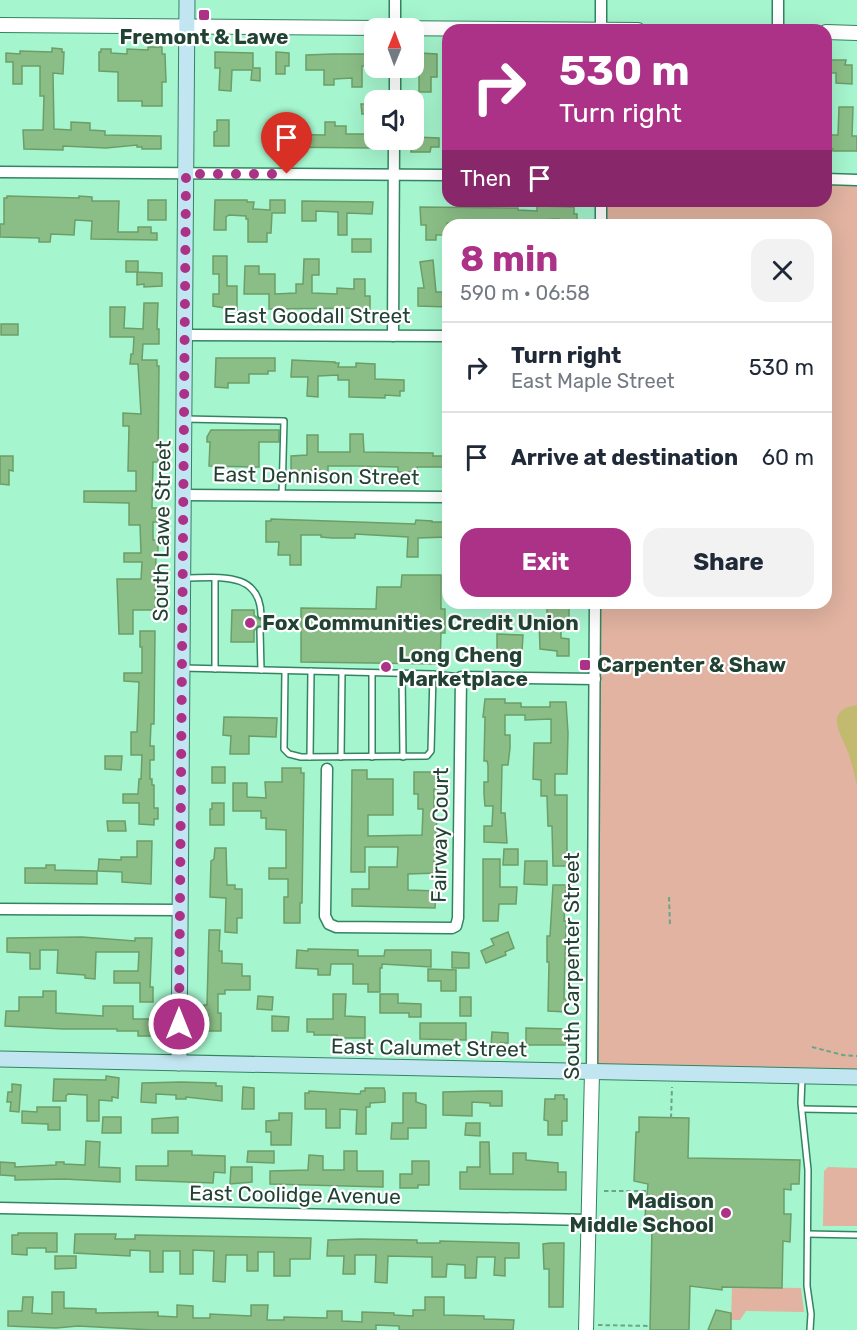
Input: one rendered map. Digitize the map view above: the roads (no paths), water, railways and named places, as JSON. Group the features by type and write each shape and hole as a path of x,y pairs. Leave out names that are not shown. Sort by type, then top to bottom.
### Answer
{"main road":[{"name":"South Lawe Street","path":"179,1063 187,0"},
{"name":"East Calumet Street","path":"0,1059 857,1077"}],"street":[{"path":"395,0 395,18"},
{"path":"601,0 601,24"},
{"path":"778,0 778,24"},
{"path":"0,25 364,28"},
{"path":"424,28 442,28"},
{"path":"832,32 857,33"},
{"path":"393,336 394,150"},
{"path":"0,172 442,175"},
{"path":"832,179 857,180"},
{"name":"East Goodall Street","path":"185,335 442,336"},
{"name":"East Dennison Street","path":"183,495 442,497"},
{"name":"South Carpenter Street","path":"586,1327 592,1072 595,609"},
{"path":"461,676 595,679"},
{"name":"Fairway Court","path":"327,769 325,916 328,924 336,927 447,929 456,926 458,918 461,676"},
{"path":"0,909 179,910"},
{"name":"East Coolidge Avenue","path":"0,1209 589,1220"}],"lane":[{"path":"184,418 284,421 282,496"},
{"path":"182,578 238,579 254,589 261,606 261,615"},
{"path":"215,578 215,669"},
{"path":"261,630 261,670"},
{"path":"182,668 461,676"},
{"path":"285,671 284,749 289,754 310,757 427,756 431,751 433,674"},
{"path":"310,757 311,671"},
{"path":"341,757 342,672"},
{"path":"372,673 372,757"},
{"path":"402,674 403,757"},
{"path":"327,757 327,769"},
{"path":"802,1076 802,1109 808,1157 807,1286 811,1314 810,1330"},
{"path":"802,1109 857,1110"},
{"path":"807,1234 857,1235"}],"place":[{"name":"Fremont & Lawe","path":"204,15"},
{"name":"Fox Communities Credit Union","path":"250,623"},
{"name":"Carpenter & Shaw","path":"585,665"},
{"name":"Long Cheng Marketplace","path":"386,667"},
{"name":"Madison Middle School","path":"726,1213"}]}
